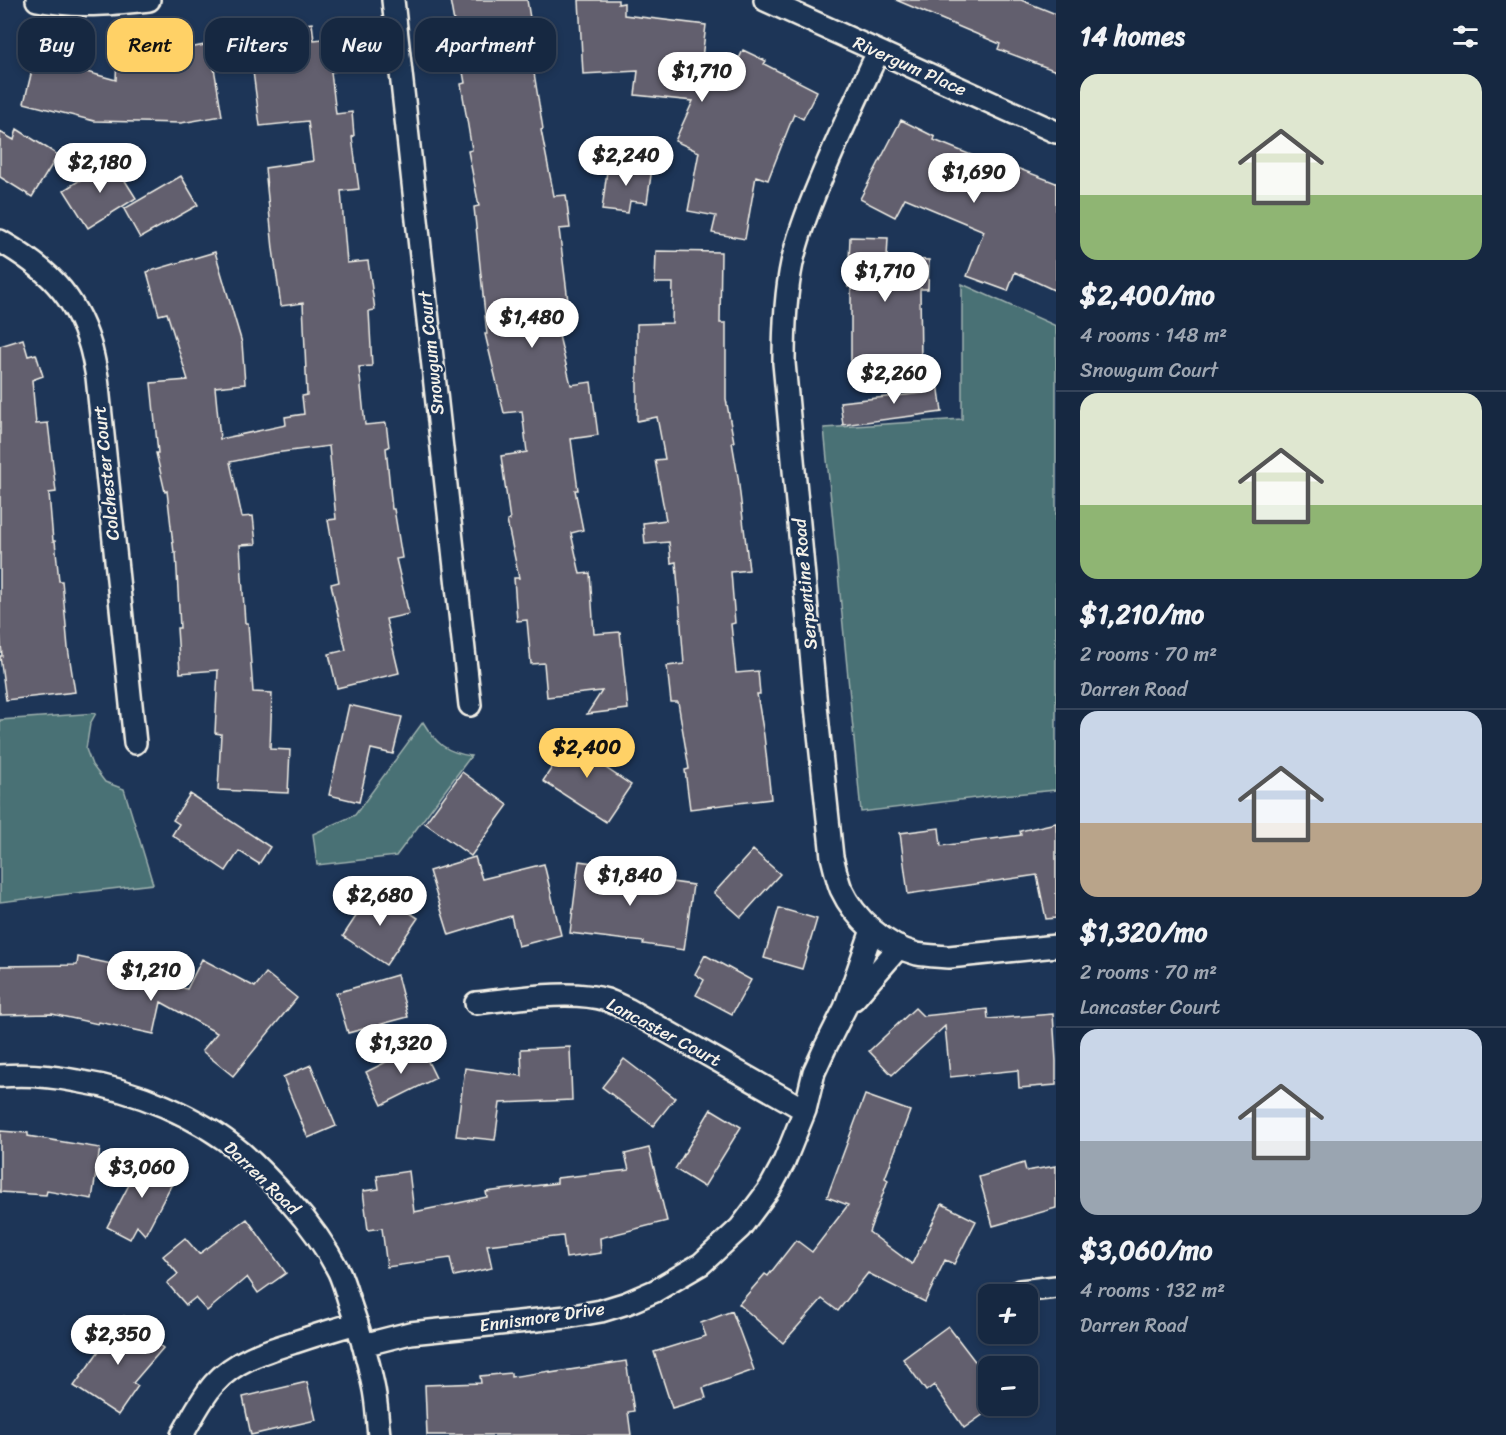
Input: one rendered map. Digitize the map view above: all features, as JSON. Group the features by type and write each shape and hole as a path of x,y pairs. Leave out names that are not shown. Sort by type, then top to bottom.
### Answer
{"street":[{"path":"37,0 95,6 149,0"},
{"name":"Snowgum Court","path":"393,0 470,705"},
{"name":"Rivergum Place","path":"765,0 1056,132"},
{"name":"Serpentine Road","path":"878,52 807,210 792,262 784,331 784,363 796,500 832,857 841,889 861,920 884,939 915,954 949,957 1056,946"},
{"name":"Colchester Court","path":"0,241 53,278 68,297 82,321 90,346 97,377 135,743"},
{"name":"Ennismore Drive","path":"363,1345 410,1334 567,1317 601,1311 656,1291 701,1264 740,1228 770,1188 784,1162 805,1110 814,1072 845,1008 872,930"},
{"name":"Ennismore Drive","path":"845,1008 899,947"},
{"name":"Lancaster Court","path":"476,1003 563,995 589,996 608,1000 805,1110"},
{"name":"Darren Road","path":"0,1076 57,1077 104,1085 162,1105 204,1127 243,1154 277,1187 303,1217 319,1238 340,1275 357,1323 374,1388 379,1435"},
{"path":"1038,1289 1056,1287"},
{"path":"182,1435 201,1402 215,1384 242,1362 267,1351 357,1323"}],"green space":[{"path":"962,284 1056,326 1056,790 861,812 824,428 962,419"},
{"path":"96,713 90,724 86,749 92,765 105,782 124,789 153,884 0,902 0,720"},
{"path":"423,722 442,746 471,756 396,856 317,865 313,834 355,815"}],"building":[{"path":"450,0 527,0 530,18 453,18"},
{"path":"579,0 618,0 618,4 624,3 624,15 706,25 702,58 733,72 743,50 766,61 764,64 817,91 803,119 794,114 768,180 756,176 745,239 712,233 716,216 688,211 699,152 675,141 693,101 635,95 638,71 583,74"},
{"path":"896,0 1021,0 1056,14 1056,71 998,49 1000,44"},
{"path":"309,23 312,23 314,40 321,39 321,72 331,72 336,114 352,112 354,136 352,137 359,189 341,191 347,263 368,261 375,310 369,311 372,366 359,367 365,425 386,423 392,509 394,509 402,558 396,559 409,614 386,619 399,673 337,688 329,654 346,650 331,584 339,582 328,520 336,519 329,446 274,453 230,462 242,517 253,516 256,544 240,545 245,623 248,623 253,692 272,693 270,749 290,750 288,793 218,790 221,734 215,733 218,670 180,673 176,553 174,553 167,491 165,492 156,453 158,453 151,383 188,380 167,313 159,315 147,272 215,252 242,343 245,384 215,387 220,439 286,425 285,417 304,414 302,396 307,395 303,303 281,306 265,168 313,161 308,121 260,126 253,72 309,72"},
{"path":"205,45 205,72 215,72 222,116 181,123 94,121 24,103 32,72 87,72 116,80 116,72 193,72 193,47"},
{"path":"463,72 534,72 543,129 541,130 554,196 566,195 570,228 559,229 568,301 551,303 571,385 591,382 598,435 571,439 578,490 575,490 583,530 571,533 580,574 590,573 594,634 620,632 628,709 587,714 602,691 547,697 544,663 531,664 527,620 517,621 514,578 519,578 507,521 510,520 501,456 527,452 522,411 504,413 485,334 487,334 474,207 479,206 468,151 472,150 461,84 465,83"},
{"path":"901,120 935,137 934,140 1008,170 1009,165 1056,183 1056,291 1015,272 1008,291 967,276 984,231 905,198 895,217 860,199"},
{"path":"17,129 58,155 32,197 0,177 0,132 14,140"},
{"path":"112,160 136,198 88,228 64,190"},
{"path":"608,163 652,168 647,203 630,201 628,213 602,210"},
{"path":"181,176 198,205 140,238 124,209"},
{"path":"850,237 888,238 887,258 929,260 928,289 920,289 921,362 851,363 851,287 848,287"},
{"path":"656,251 721,252 720,323 726,323 726,399 734,442 732,442 749,570 731,572 735,623 731,624 736,673 758,671 760,694 757,694 771,799 690,809 685,770 689,769 678,702 671,702 667,666 684,664 676,562 671,563 669,542 645,544 643,523 666,520 655,460 665,459 657,417 637,421 637,324 672,323 673,283 655,283"},
{"path":"23,339 28,356 36,354 43,376 32,380 36,424 48,423 56,492 49,493 53,541 55,541 59,581 62,581 68,648 75,692 6,700 0,656 2,656 0,631 0,346"},
{"path":"935,361 942,412 843,425 840,402 923,393"},
{"path":"349,705 402,717 393,754 371,749 359,802 329,795"},
{"path":"574,734 603,753 597,762 631,785 606,822 543,781"},
{"path":"462,772 508,805 471,856 425,823"},
{"path":"190,794 270,847 259,864 239,851 226,871 172,835 179,824 173,820"},
{"path":"1056,823 1056,918 1046,919 1037,875 908,894 900,833 939,828 941,846 1021,835 1020,831"},
{"path":"753,850 780,874 741,917 714,893"},
{"path":"475,857 482,879 544,864 561,935 518,946 511,916 449,935 429,871"},
{"path":"579,861 622,867 621,875 693,885 684,950 643,944 644,942 570,933"},
{"path":"374,889 418,918 386,965 343,936"},
{"path":"779,908 817,919 802,969 764,958"},
{"path":"705,955 751,980 732,1014 696,995 704,980 695,974"},
{"path":"78,957 112,964 110,973 187,989 202,959 255,987 266,973 297,998 233,1076 202,1051 217,1033 161,1002 154,1034 52,1014 0,1015 0,966 77,965"},
{"path":"397,975 408,1017 348,1033 336,993"},
{"path":"915,1008 923,1016 987,1009 988,1019 1053,1014 1056,1085 1019,1088 1018,1070 950,1077 945,1026 892,1075 869,1051"},
{"path":"420,1045 436,1078 382,1105 366,1072"},
{"path":"570,1047 572,1100 500,1103 495,1140 456,1136 465,1068 522,1076 521,1049"},
{"path":"624,1059 675,1098 653,1126 602,1087"},
{"path":"311,1065 336,1126 308,1138 283,1077"},
{"path":"865,1095 910,1111 885,1178 888,1180 869,1232 912,1264 942,1204 976,1221 954,1264 945,1260 925,1302 868,1273 838,1311 822,1299 783,1343 739,1304 765,1274 768,1276 796,1240 812,1252 848,1205 827,1197"},
{"path":"711,1109 741,1127 704,1187 675,1169"},
{"path":"0,1131 28,1133 28,1136 100,1148 92,1199 47,1191 46,1195 0,1192"},
{"path":"649,1148 667,1221 600,1238 601,1253 566,1258 563,1236 487,1245 492,1268 454,1276 450,1258 387,1267 382,1228 368,1230 363,1191 379,1189 377,1176 409,1171 414,1212 487,1197 486,1192 557,1183 557,1178 629,1170 625,1154"},
{"path":"143,1158 176,1176 145,1235 137,1226 130,1239 107,1227"},
{"path":"1024,1163 1026,1171 1056,1166 1056,1208 993,1226 979,1177"},
{"path":"247,1219 286,1273 258,1293 247,1277 207,1311 195,1298 186,1305 167,1283 178,1274 163,1256 185,1238 199,1254"},
{"path":"732,1311 754,1370 703,1388 706,1398 672,1408 654,1352 706,1336 701,1323"},
{"path":"124,1316 163,1348 133,1383 138,1386 118,1415 74,1386 101,1348 99,1346"},
{"path":"948,1326 978,1363 978,1416 981,1416 964,1428 934,1385 926,1391 903,1359"},
{"path":"626,1361 634,1411 628,1412 631,1435 427,1435 425,1385 481,1383 480,1376 511,1373 511,1377 550,1371 550,1373"},
{"path":"307,1382 316,1420 251,1435 243,1397"}]}
